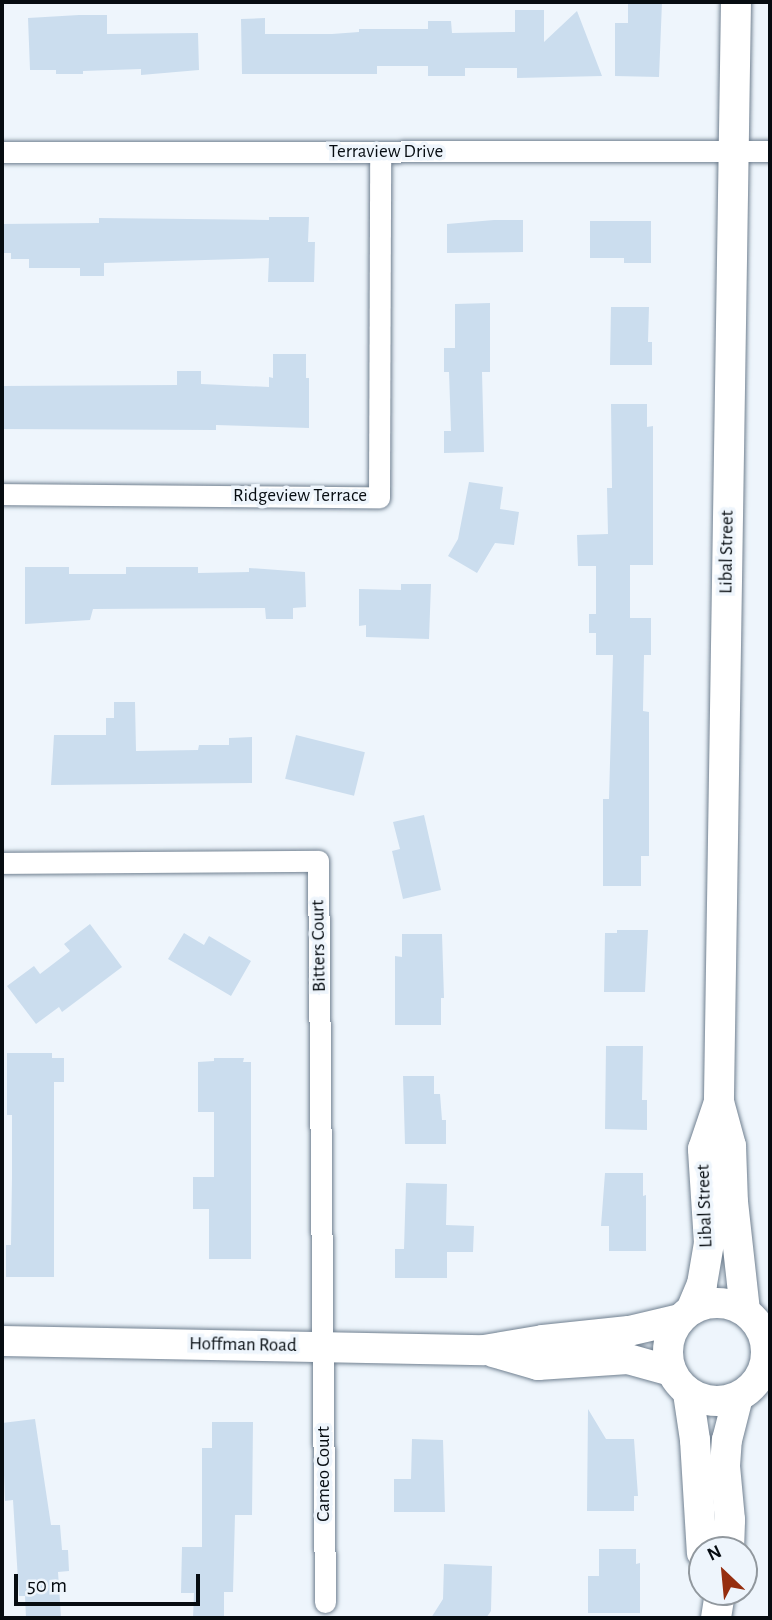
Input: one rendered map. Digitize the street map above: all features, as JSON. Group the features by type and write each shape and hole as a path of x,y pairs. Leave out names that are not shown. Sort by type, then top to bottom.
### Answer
{"street":[{"name":"Libal Street","path":"736,2 719,1102 731,1146 733,1202 759,1325"},
{"name":"Terraview Drive","path":"2,152 770,151"},
{"name":"Ridgeview Terrace","path":"2,494 379,497 380,152"},
{"name":"Bitters Court","path":"2,863 318,861 323,1346"},
{"name":"Libal Street","path":"686,1314 702,1284 709,1243 703,1149 719,1102"},
{"path":"700,1536 680,1382 668,1344 686,1314 718,1303 759,1325 767,1356 727,1440 724,1466 729,1536"},
{"name":"Hoffman Road","path":"2,1341 484,1350 543,1340 629,1331 686,1314"},
{"name":"Cameo Court","path":"323,1346 326,1602"},
{"name":"Hoffman Road","path":"484,1350 538,1365 628,1359 680,1382"},
{"path":"680,1382 713,1402 755,1385"}],"building":[{"path":"628,2 662,2 659,77 615,76 615,23 628,23"},
{"path":"515,10 544,10 544,42 577,11 602,76 517,78 517,68 465,68 465,76 428,76 428,66 377,66 377,74 242,74 241,19 265,18 265,34 332,34 359,32 359,29 428,29 428,21 451,21 452,33 515,32"},
{"path":"107,15 107,34 198,33 199,70 141,75 141,69 83,71 83,74 30,70 28,18"},
{"path":"269,217 309,217 308,242 315,242 314,282 268,282 269,258 104,263 104,276 80,276 80,268 29,268 29,259 11,259 11,253 2,253 2,224 99,223 99,218 269,220"},
{"path":"523,220 523,252 447,253 447,224"},
{"path":"590,221 651,221 651,263 624,263 624,258 590,258"},
{"path":"490,303 490,372 482,372 484,452 444,453 444,431 451,431 449,372 444,372 444,348 455,348 455,304"},
{"path":"611,307 649,307 648,342 652,342 652,365 610,365"},
{"path":"273,354 306,354 309,428 216,425 216,430 3,429 2,386 177,385 177,371 201,371 201,384 269,387 269,377 273,378"},
{"path":"611,404 647,404 647,427 653,426 653,565 630,565 630,618 651,618 651,655 644,655 643,711 649,712 649,856 641,856 641,886 603,886 603,799 609,799 613,655 596,655 596,633 589,633 589,614 596,614 596,566 578,566 577,535 608,534 607,488 612,488"},
{"path":"469,482 503,487 500,509 519,512 514,545 495,543 477,573 448,556 458,539"},
{"path":"25,567 69,567 69,574 126,574 126,567 198,567 198,573 249,572 249,568 305,572 306,607 293,608 293,619 266,619 265,608 93,609 90,620 25,624"},
{"path":"401,584 431,584 429,639 366,637 366,625 359,626 359,589 401,590"},
{"path":"114,702 135,702 136,751 198,750 199,745 229,745 229,738 252,737 252,783 51,785 54,735 106,735 106,718 114,718"},
{"path":"296,735 365,752 354,796 285,779"},
{"path":"424,815 441,890 403,899 392,851 400,849 393,822"},
{"path":"90,924 122,967 62,1012 59,1007 36,1024 7,986 34,966 40,974 70,951 64,944"},
{"path":"617,930 648,930 645,992 604,992 605,933 617,933"},
{"path":"184,933 204,945 209,936 251,961 231,996 168,959"},
{"path":"402,934 442,934 444,998 441,998 441,1025 395,1025 395,956 402,957"},
{"path":"606,1046 643,1046 642,1100 647,1100 647,1130 605,1129"},
{"path":"7,1053 52,1053 52,1058 64,1058 64,1082 54,1082 54,1277 6,1277 6,1245 11,1245 12,1177 12,1115 7,1115"},
{"path":"214,1058 244,1058 243,1062 251,1062 251,1259 209,1259 209,1209 193,1209 193,1177 214,1177 214,1112 198,1112 198,1062 214,1061"},
{"path":"403,1076 434,1076 434,1094 440,1094 442,1120 446,1120 446,1144 405,1144"},
{"path":"605,1173 643,1173 643,1196 646,1195 646,1251 609,1251 609,1226 601,1226"},
{"path":"406,1183 447,1184 446,1225 474,1226 473,1252 447,1252 447,1278 395,1278 395,1249 404,1249"},
{"path":"588,1409 606,1439 634,1439 638,1496 634,1496 634,1511 587,1511"},
{"path":"35,1419 51,1525 60,1525 62,1550 68,1550 69,1571 58,1572 61,1617 26,1618 25,1596 19,1596 13,1500 5,1501 2,1423"},
{"path":"212,1422 253,1422 252,1515 235,1515 233,1592 224,1592 224,1618 193,1618 194,1593 181,1593 182,1547 202,1547 202,1448 212,1448"},
{"path":"412,1439 443,1440 445,1512 394,1512 394,1479 411,1479"},
{"path":"599,1549 636,1549 636,1564 640,1563 640,1613 588,1613 588,1576 599,1576"},
{"path":"444,1564 492,1566 491,1611 486,1618 431,1618 443,1599"}]}
